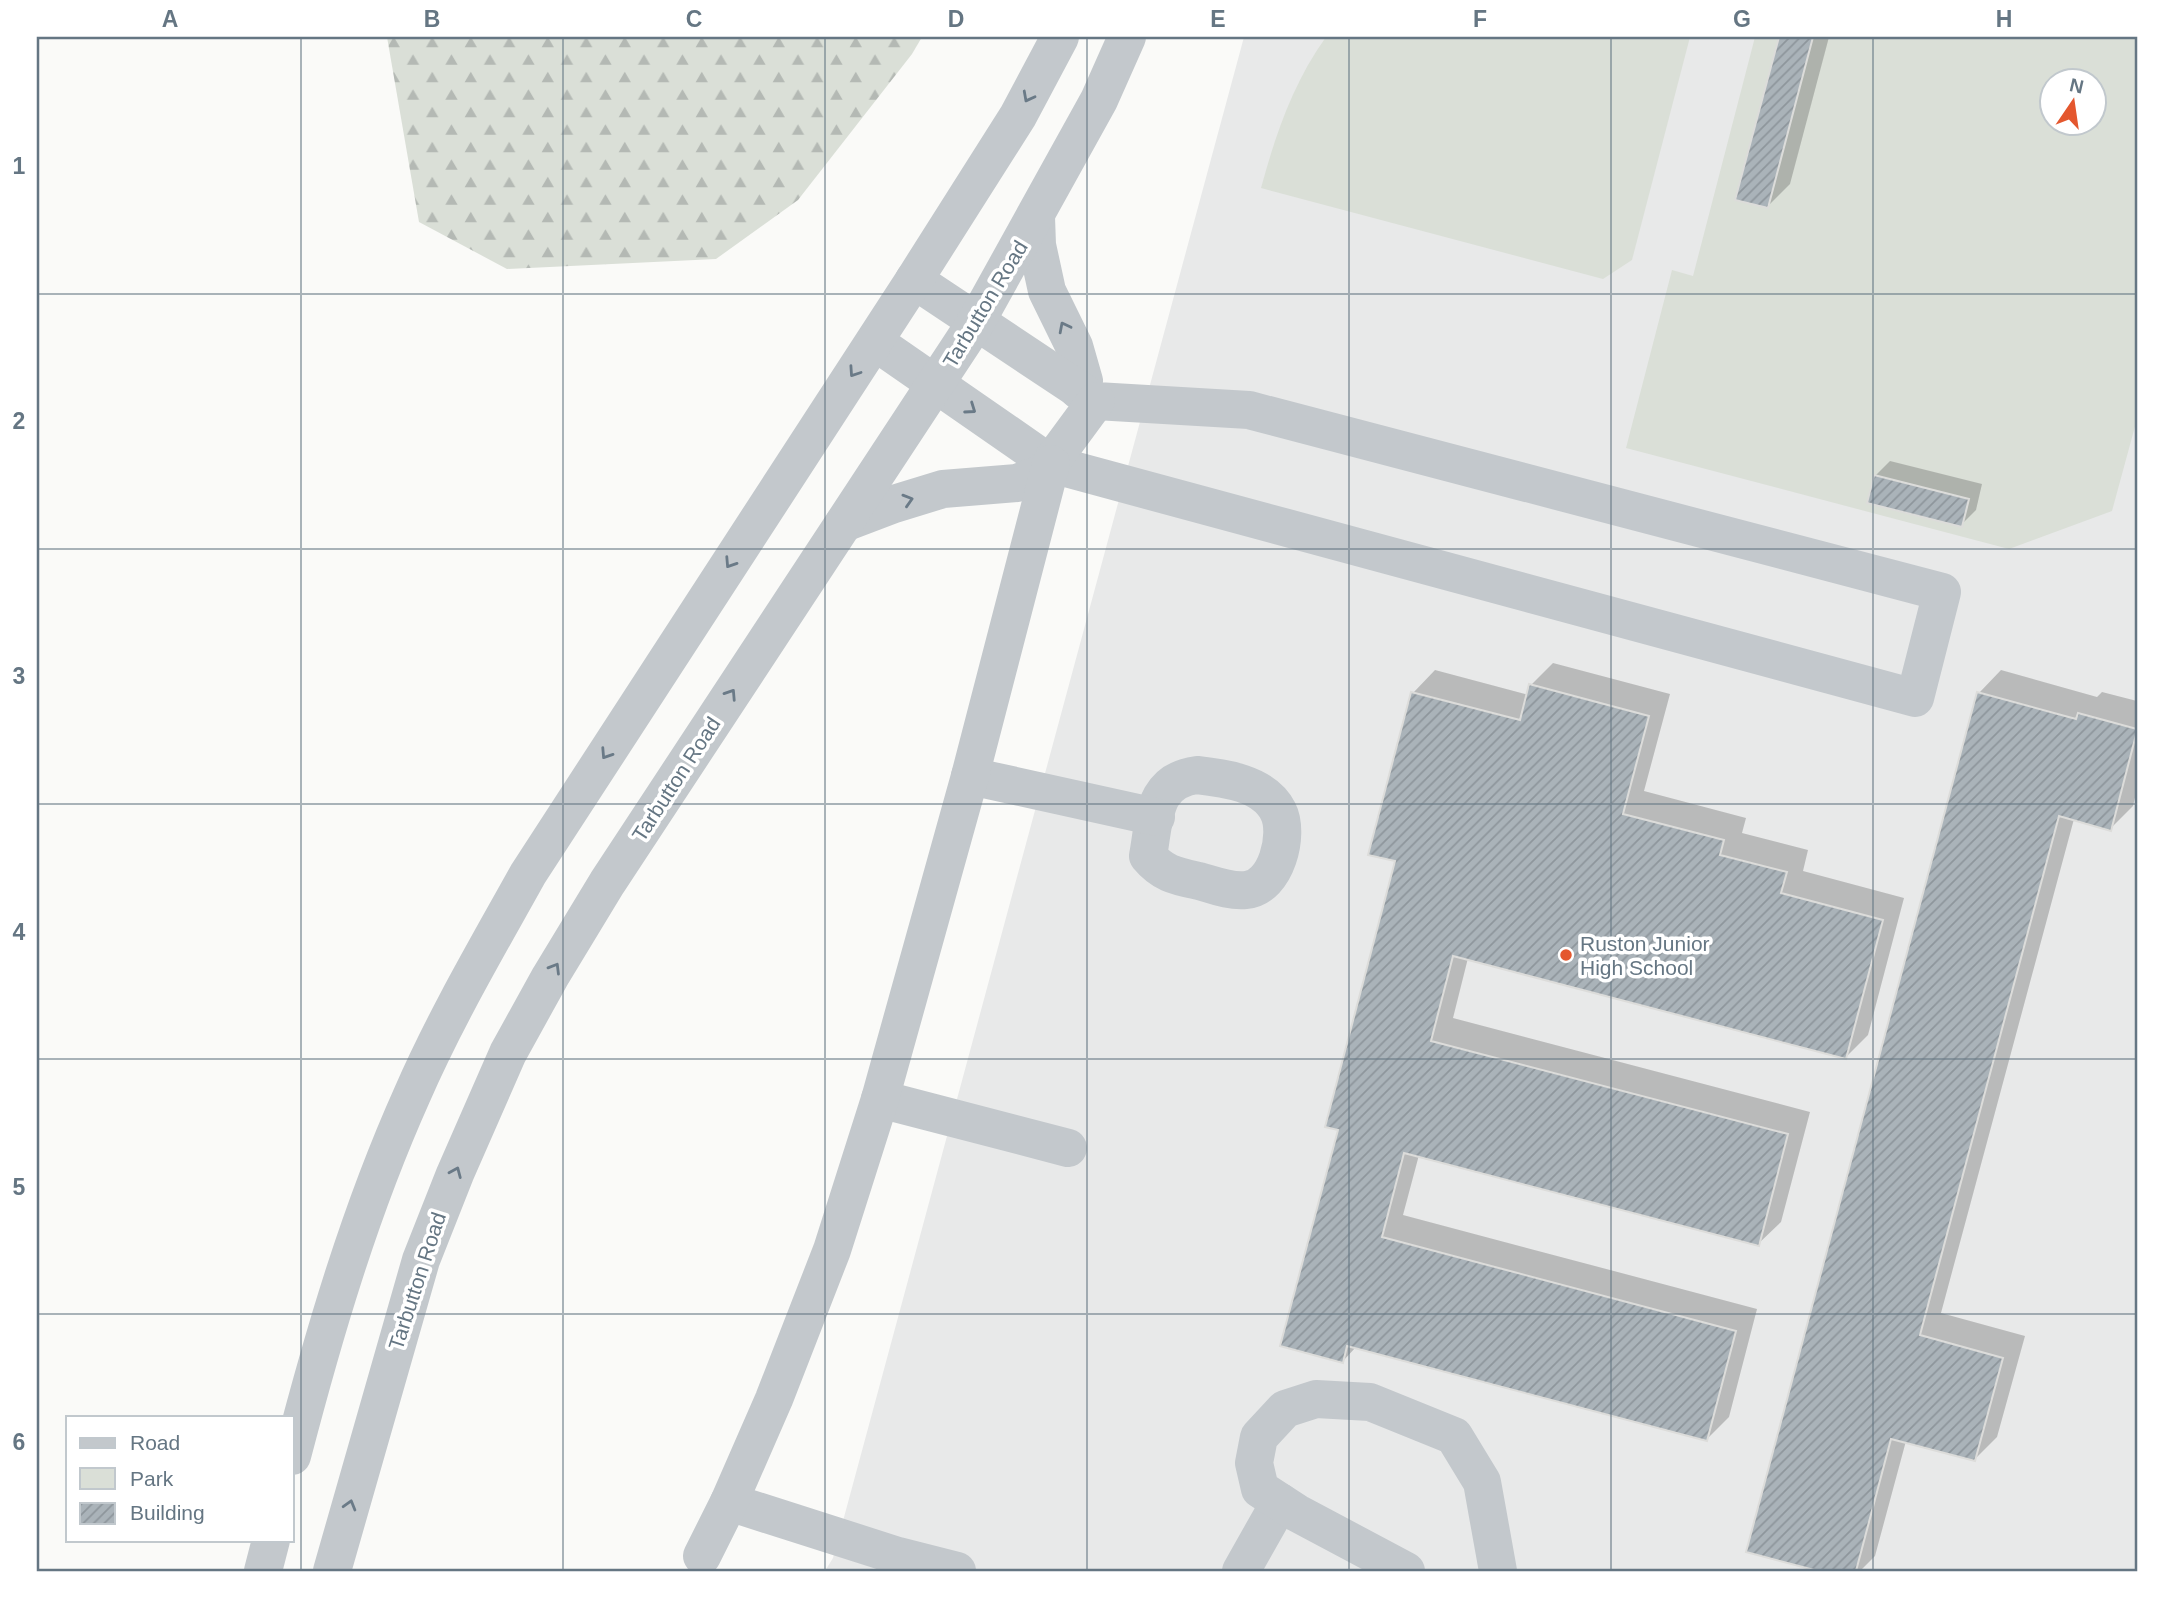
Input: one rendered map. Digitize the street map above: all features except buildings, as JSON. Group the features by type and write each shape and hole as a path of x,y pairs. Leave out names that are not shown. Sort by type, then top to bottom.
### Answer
{"street":[{"path":"294,1450 332,1309 357,1236 413,1093 454,1009 528,874 875,342 1018,116 1059,37"},
{"name":"Tarbutton Road","path":"332,1571 421,1259 508,1054 550,976 607,883 976,322 1099,100 1127,37"},
{"path":"702,1556 774,1399 832,1250 880,1099 970,776 1051,464 1087,396 1074,346 1047,291 1037,245 1035,218"},
{"path":"875,342 1051,464 1915,698 1942,592 1249,410 1087,396 914,280"},
{"path":"844,523 943,489 1017,483 1043,473 1051,464"},
{"path":"970,776 1156,817"},
{"path":"880,1099 1068,1148"},
{"path":"1406,1571 1260,1489 1254,1463 1259,1437 1285,1409 1315,1399 1370,1402 1454,1436 1482,1482 1499,1571"},
{"path":"729,1502 898,1556 957,1571"},
{"path":"1241,1571 1280,1502"},
{"path":"263,1571 270,1542"}],"shaded area":[{"name":"Ruston Junior High School","path":"1244,37 2137,37 2137,1571 825,1571 833,1558"}],"green space":[{"path":"387,37 922,37 912,54 798,200 716,259 507,269 419,222"},
{"path":"1326,37 1690,37 1632,260 1603,279 1261,188 1295,90"},
{"path":"1755,37 2137,37 2137,419 2112,511 2009,549 1626,448 1672,270 1693,276"}],"place":[{"name":"Ruston Junior High School","path":"1566,955"}]}
